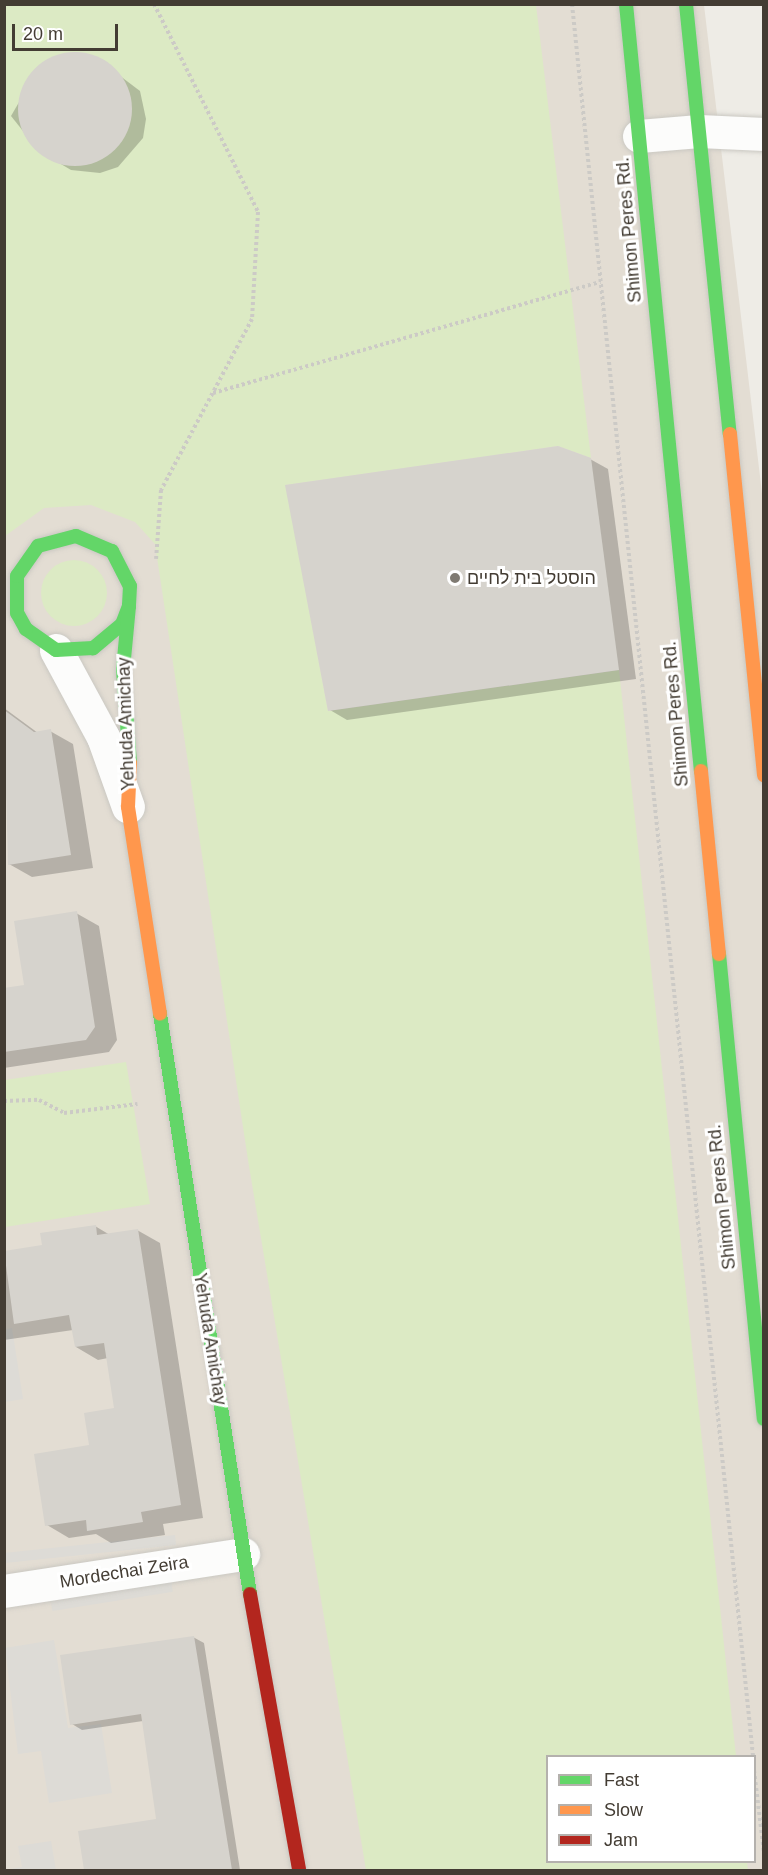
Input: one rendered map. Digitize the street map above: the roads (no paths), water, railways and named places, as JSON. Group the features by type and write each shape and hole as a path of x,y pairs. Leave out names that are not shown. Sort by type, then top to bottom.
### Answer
{"street":[{"name":"Shimon Peres Rd.","path":"626,4 764,1419"},
{"path":"686,4 764,775"},
{"path":"639,136 699,131 764,134"},
{"path":"4,625 48,646 93,648 122,624 129,606 130,586 124,567 95,540 56,538 16,560 14,594 17,613 48,646"},
{"name":"Yehuda Amichay","path":"128,807 131,774 123,670 129,606"},
{"name":"Yehuda Amichay","path":"48,646 103,737 128,807 243,1554 299,1870"},
{"name":"Mordechai Zeira","path":"4,1591 243,1554"}],"place":[{"name":"הוסטל בית לחיים","path":"455,578"}]}
